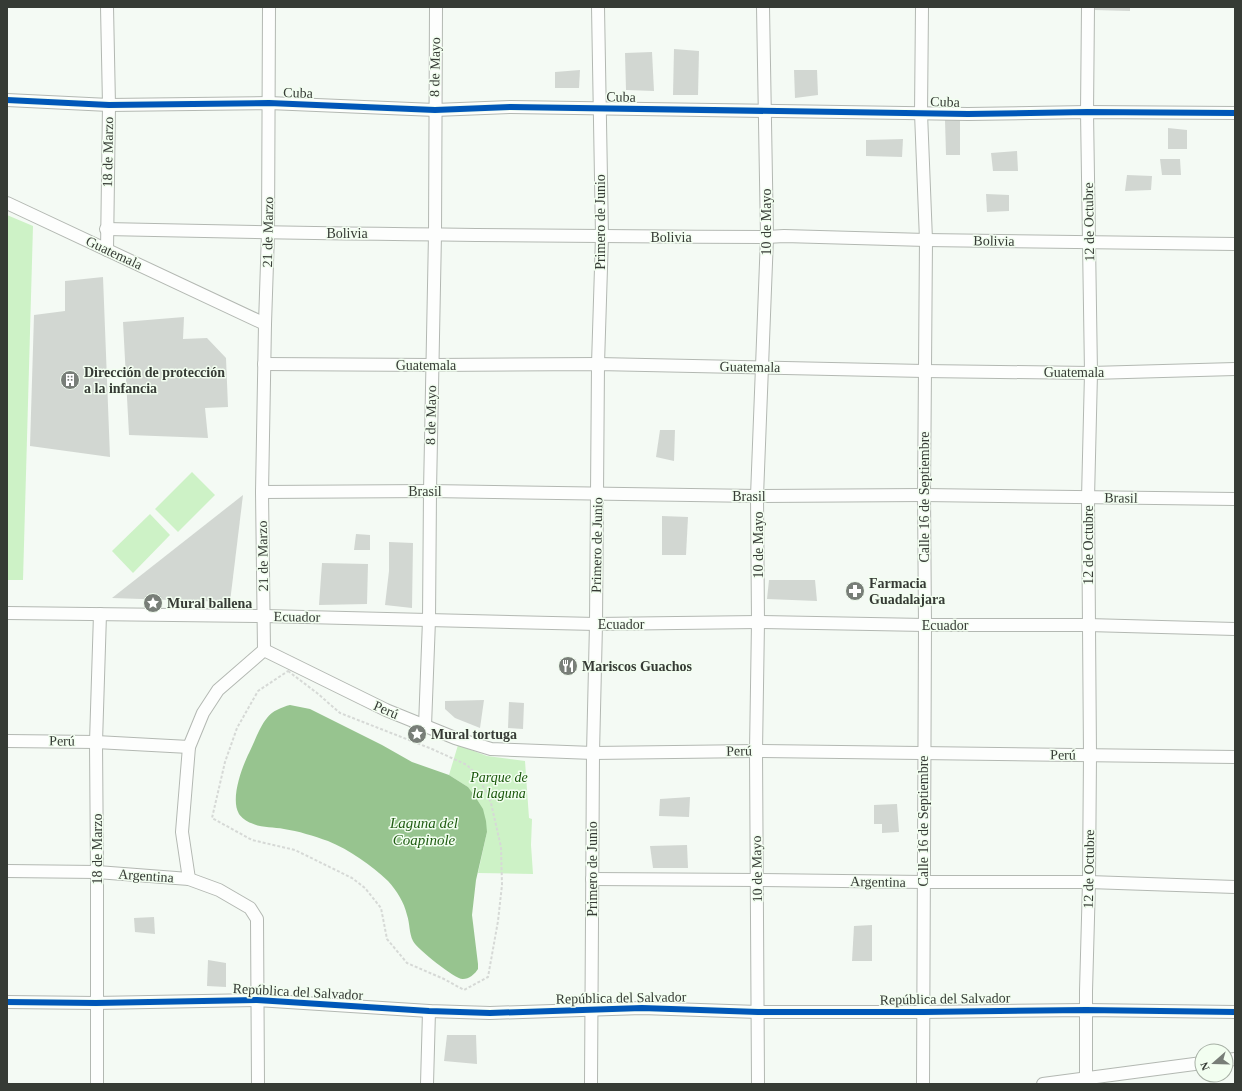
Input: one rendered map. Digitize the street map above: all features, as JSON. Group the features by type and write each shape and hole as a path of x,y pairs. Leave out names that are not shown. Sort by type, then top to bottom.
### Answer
{"street":[{"name":"18 de Marzo","path":"107,7 107,250"},
{"name":"21 de Marzo","path":"264,650 262,492 268,233 269,7"},
{"name":"8 de Mayo","path":"425,726 429,620 435,234 436,7"},
{"name":"Primero de Junio","path":"591,1084 593,753 596,624 598,364 602,236 598,7"},
{"name":"10 de Mayo","path":"758,1084 756,751 758,622 757,496 767,237 762,7"},
{"name":"Calle 16 de Septiembre","path":"922,7 921,113 926,240 924,371 925,625 923,1084"},
{"name":"12 de Octubre","path":"1086,1081 1090,755 1088,625 1090,373 1087,112 1088,7"},
{"name":"Cuba","path":"7,100 108,105 269,104 435,110 511,107 968,114 1087,112 1235,113"},
{"name":"Guatemala","path":"7,203 265,324"},
{"name":"Bolivia","path":"106,229 268,233 784,236 1089,243 1235,244"},
{"name":"Guatemala","path":"264,364 598,364 1090,373 1235,369"},
{"name":"Brasil","path":"262,492 430,491 757,496 924,495 1235,500"},
{"name":"Ecuador","path":"7,613 264,616 596,624 758,622 925,625 1088,625 1235,629"},
{"name":"18 de Marzo","path":"97,1084 96,742 100,614"},
{"name":"Perú","path":"264,650 386,710 455,738 491,749 593,753 756,751 1235,757"},
{"path":"258,1084 257,919 250,908 219,890 189,879 182,832 189,747 203,713 218,690 264,650"},
{"name":"Perú","path":"7,741 96,742 189,747"},
{"name":"Argentina","path":"7,871 97,872 189,879"},
{"name":"Argentina","path":"592,879 1089,882 1235,887"},
{"name":"República del Salvador","path":"7,1002 96,1003 257,1000 429,1011 490,1013 642,1008 758,1012 1086,1010 1235,1012"},
{"path":"427,1084 429,1011"},
{"path":"1042,1084 1086,1081 1194,1064"}],"path":[{"path":"288,671 340,713 432,749 467,765 479,778 491,803 501,847 502,885 498,921 488,977 464,990 444,979 408,963 387,939 381,908 365,888 352,878 295,850 252,840 212,818 225,762 237,728 258,691 288,671"}],"green space":[{"path":"7,215 33,226 23,580 7,580"},
{"path":"192,472 215,495 178,532 155,509"},
{"path":"150,514 170,535 133,573 112,551"},
{"name":"Parque de la laguna","path":"458,745 487,756 525,761 529,818 532,819 531,845 533,874 478,873 487,832 468,787 449,775"}],"water":[{"name":"Laguna del Coapinole","path":"290,705 310,709 382,745 412,762 449,775 468,787 476,798 483,809 487,832 476,880 472,915 478,969 472,976 463,979 453,975 416,945 410,932 404,906 397,893 388,881 360,858 328,841 295,831 255,825 246,821 239,814 236,800 238,783 243,766 257,735 264,721 272,713"}],"building":[{"path":"1095,7 1130,7 1130,11 1095,10"},
{"path":"674,49 699,51 698,95 673,95"},
{"path":"652,52 654,91 626,90 625,53"},
{"path":"580,70 579,88 555,88 555,72"},
{"path":"794,70 817,70 818,95 795,98"},
{"path":"945,120 960,120 960,155 946,155"},
{"path":"1168,128 1187,130 1187,149 1168,149"},
{"path":"903,139 902,157 866,156 866,140"},
{"path":"1017,151 1018,171 993,171 991,153"},
{"path":"1160,159 1180,159 1181,175 1162,175"},
{"path":"1127,175 1152,176 1151,190 1125,191"},
{"path":"986,194 1009,195 1009,211 987,212"},
{"name":"Dirección de protección a la infancia","path":"103,277 110,457 30,446 34,315 65,311 65,281"},
{"path":"184,317 183,339 207,338 226,358 228,407 205,408 208,438 129,435 123,322"},
{"path":"660,430 675,430 674,461 656,457"},
{"path":"243,495 230,602 112,598"},
{"path":"662,516 688,517 686,555 662,555"},
{"path":"356,534 370,535 370,550 354,550"},
{"path":"389,542 413,543 412,608 385,605 389,571"},
{"path":"322,563 368,564 367,604 319,605"},
{"path":"769,580 815,580 817,601 767,599"},
{"path":"484,700 480,728 455,718 445,709 445,701"},
{"path":"509,702 524,703 523,729 508,728"},
{"path":"690,797 689,817 659,816 660,799"},
{"path":"897,804 899,832 882,833 882,824 874,824 874,805"},
{"path":"687,845 688,868 653,868 650,846"},
{"path":"154,917 155,934 135,932 134,918"},
{"path":"872,925 872,961 852,961 854,926"},
{"path":"208,960 226,963 226,987 207,986"},
{"path":"447,1035 476,1035 477,1064 444,1061"}],"cycle path":[{"path":"7,100 109,105 269,103 435,110 511,107 968,114 1087,112 1235,113"},
{"path":"7,1002 96,1003 257,1000 429,1011 490,1013 642,1008 758,1012 1086,1010 1235,1012"}],"place":[{"name":"Dirección de protección a la infancia","path":"70,380"},
{"name":"Farmacia Guadalajara","path":"855,591"},
{"name":"Mural ballena","path":"153,603"},
{"name":"Mariscos Guachos","path":"568,666"},
{"name":"Mural tortuga","path":"417,734"}]}
